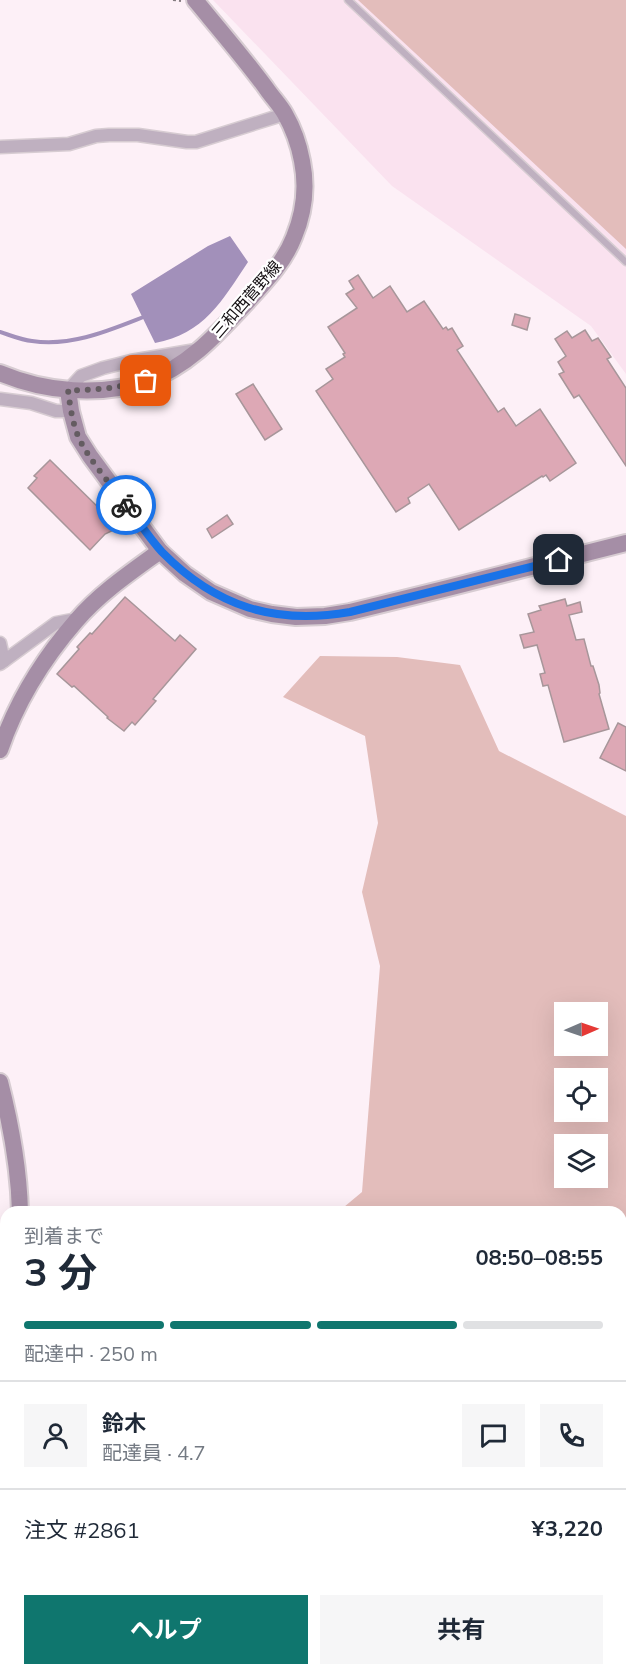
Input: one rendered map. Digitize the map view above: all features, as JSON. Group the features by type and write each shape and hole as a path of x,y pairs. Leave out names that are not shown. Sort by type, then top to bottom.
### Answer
{"street":[{"name":"三和西菅野線","path":"0,373 25,382 68,390 112,388 146,381 185,362 201,349 272,274 284,257 294,237 305,189 302,162 295,136 285,114 251,68 195,0"},
{"path":"0,147 69,144 96,136 109,135 138,135 196,142 285,114"},
{"path":"201,349 103,368 81,376 68,390 78,436 90,456 160,550 185,574 211,592 250,609 296,617 325,616 350,612 626,543"},
{"path":"0,399 31,403 56,411 71,411"},
{"path":"0,750 6,731 24,695 45,661 77,619 116,583 160,550"},
{"path":"2,663 56,623 77,619"},
{"path":"0,643 2,663"},
{"path":"0,1083 15,1149 20,1206"}],"lane":[{"path":"348,0 626,262"}],"shaded area":[{"path":"213,0 626,0 626,374 591,326 392,186"},
{"path":"358,0 626,0 626,249"},
{"path":"230,236 248,262 229,290 199,324 172,339 155,343 131,294 208,246"},
{"path":"320,656 397,657 460,665 499,751 626,816 626,1206 345,1206 362,1192 380,966 362,892 378,823 365,736 283,697"}],"building":[{"path":"358,275 373,298 390,286 407,312 424,301 443,329 452,328 463,346 457,350 498,412 504,408 516,426 540,409 576,463 550,481 546,475 542,476 459,530 429,484 408,498 410,503 396,512 316,391 333,379 326,369 345,357 343,354 345,353 328,327 357,308 346,294 354,289 349,281"},
{"path":"515,314 530,318 527,330 512,325"},
{"path":"585,330 592,341 598,338 611,357 607,359 626,388 626,466 579,395 574,398 559,374 564,372 558,362 566,356 555,339 567,331 572,338"},
{"path":"253,384 282,429 265,440 236,394"},
{"path":"50,460 106,515 111,513 118,528 105,534 90,550 28,488 37,478 34,476"},
{"path":"227,515 233,524 212,538 207,529"},
{"path":"125,597 175,641 180,635 196,649 153,699 156,701 135,725 132,722 124,731 74,686 72,687 57,674 79,649 77,647 90,633 92,634"},
{"path":"565,599 567,606 580,602 582,612 569,615 576,640 584,639 599,685 599,694 609,729 564,742 548,685 543,686 540,674 545,673 537,645 524,648 520,635 534,632 528,614 541,610 539,606"},
{"path":"618,723 626,727 626,771 600,758"}],"waterway":[{"path":"0,332 20,339 62,342 90,336 146,316"}],"way so far":[{"path":"126,505 78,436 68,390 106,389 146,381"}],"route":[{"path":"126,505 160,550 185,574 211,592 231,602 272,614 296,617 350,612 559,560"}]}
